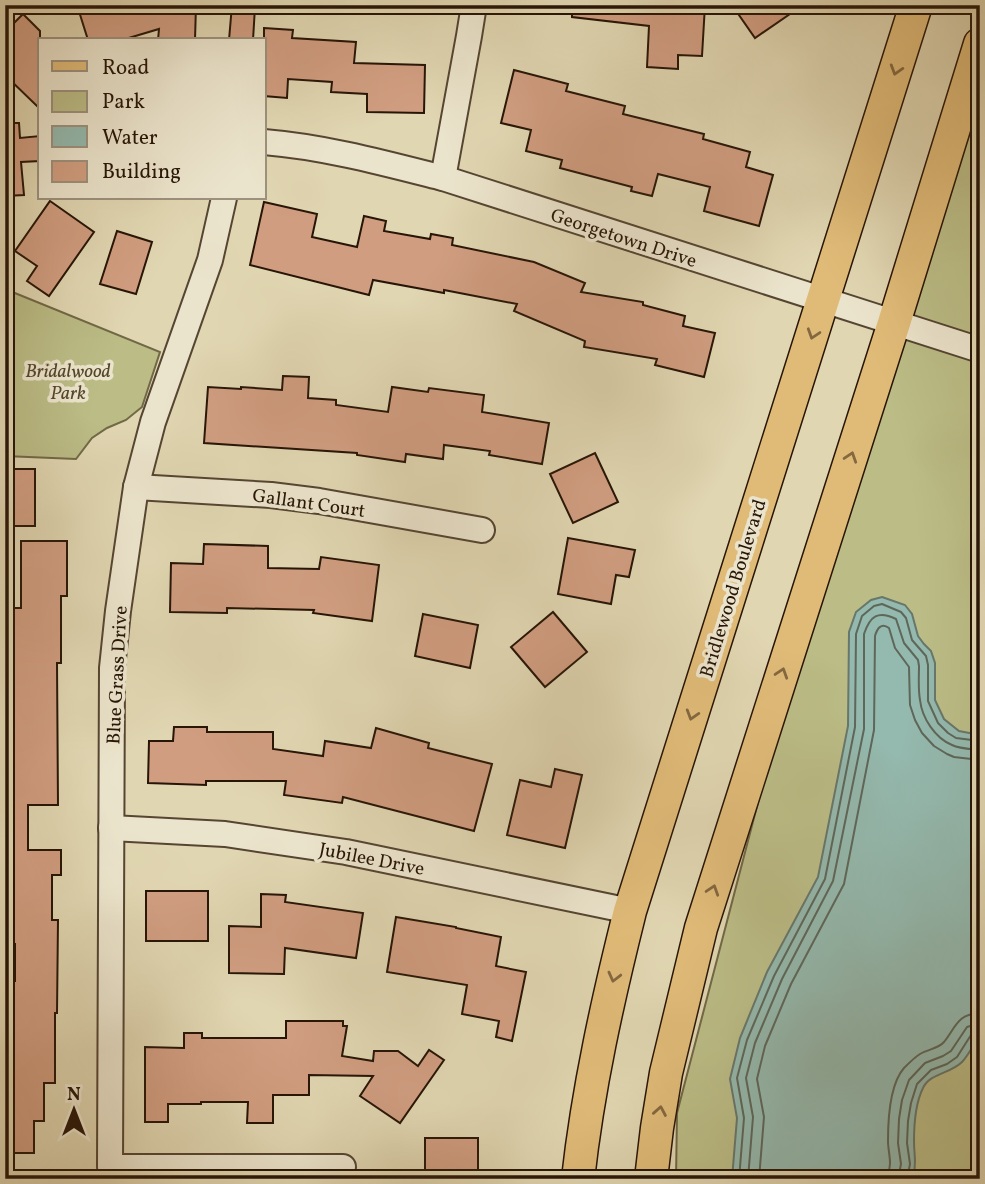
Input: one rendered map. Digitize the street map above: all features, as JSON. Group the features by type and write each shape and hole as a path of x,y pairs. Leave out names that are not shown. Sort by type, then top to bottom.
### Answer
{"main road":[{"name":"Bridlewood Boulevard","path":"578,1179 593,1070 630,911 916,5"},
{"path":"651,1179 666,1073 701,928 980,44"}],"street":[{"path":"443,178 474,5"},
{"name":"Georgetown Drive","path":"266,142 293,144 361,157 443,178 980,349"},
{"name":"Blue Grass Drive","path":"224,200 210,260 153,422 135,487 118,611 112,668 110,1167 342,1167"},
{"name":"Gallant Court","path":"135,487 271,495 482,530"},
{"name":"Jubilee Drive","path":"110,828 225,834 346,852 630,911"}],"green space":[{"path":"980,101 980,1179 676,1179 677,1113 773,745 886,385"},
{"name":"Bridalwood Park","path":"5,289 160,352 142,407 126,420 92,438 76,459 5,456"}],"water":[{"path":"882,597 905,605 912,614 918,636 931,651 935,663 935,700 944,719 959,731 980,735 980,1035 962,1062 930,1079 923,1088 915,1121 913,1179 732,1179 737,1118 730,1079 740,1038 767,972 818,877 848,726 849,632 856,612 871,600"}],"building":[{"path":"77,5 196,5 195,38 158,38 159,29 129,38 87,38"},
{"path":"232,5 255,7 253,38 229,38"},
{"path":"572,5 705,5 702,56 678,55 678,69 647,67 649,26 572,17"},
{"path":"732,5 803,5 755,38"},
{"path":"23,14 40,31 38,107 5,75 5,32"},
{"path":"264,28 293,30 292,38 356,42 354,63 425,65 424,113 367,112 367,94 331,92 332,82 288,79 287,98 266,96"},
{"path":"514,70 568,84 566,91 625,106 623,114 704,134 703,139 750,152 746,167 773,175 759,226 704,211 710,187 658,174 652,196 631,191 632,187 560,168 562,160 526,151 531,130 501,123"},
{"path":"5,123 19,123 20,138 38,136 38,161 21,162 24,195 5,196"},
{"path":"50,201 94,232 49,296 27,281 37,266 15,251"},
{"path":"264,202 317,214 312,237 357,247 364,216 386,221 384,231 430,239 431,234 453,238 452,245 534,262 585,283 581,292 643,302 643,305 685,316 683,326 715,333 704,377 655,365 657,359 584,347 585,341 514,311 517,304 373,280 369,295 250,265"},
{"path":"117,231 152,242 136,294 100,284"},
{"path":"283,376 309,377 308,398 336,400 336,405 388,412 392,387 428,392 429,388 484,395 482,412 549,423 542,464 489,455 490,451 444,445 443,459 406,454 405,462 357,453 204,443 208,387 282,390"},
{"path":"595,453 618,502 573,523 550,474"},
{"path":"5,469 35,469 35,526 5,526"},
{"path":"568,538 635,550 629,577 616,575 611,604 558,594"},
{"path":"21,541 67,541 67,596 61,596 61,663 57,663 58,805 28,805 28,850 61,850 61,875 52,875 52,920 58,920 55,1083 44,1083 44,1121 34,1121 34,1153 5,1153 5,981 15,981 15,944 5,944 5,608 21,608"},
{"path":"204,544 268,546 268,568 319,569 321,557 379,565 372,621 313,613 314,610 227,608 227,613 170,612 171,563 203,564"},
{"path":"553,612 587,652 545,687 511,647"},
{"path":"423,614 478,625 470,668 415,656"},
{"path":"174,727 207,727 207,732 273,732 273,749 323,756 325,741 371,748 376,728 429,743 428,748 492,764 474,831 343,797 342,803 284,795 286,781 206,781 206,785 148,783 149,741 173,741"},
{"path":"555,769 582,775 565,848 507,835 520,780 551,787"},
{"path":"146,891 208,891 208,941 146,941"},
{"path":"261,894 286,895 285,902 363,913 356,958 285,948 284,974 229,973 229,926 261,927"},
{"path":"396,917 501,937 496,966 526,972 512,1041 496,1037 499,1021 462,1014 467,985 387,972"},
{"path":"286,1021 343,1021 343,1026 347,1026 342,1056 373,1061 374,1051 398,1051 418,1066 429,1050 444,1060 400,1123 360,1096 373,1076 309,1075 309,1095 273,1095 273,1123 247,1123 248,1102 168,1104 168,1122 145,1122 145,1047 184,1048 184,1033 202,1033 202,1038 286,1038"},
{"path":"425,1138 478,1138 478,1179 425,1179"}]}
